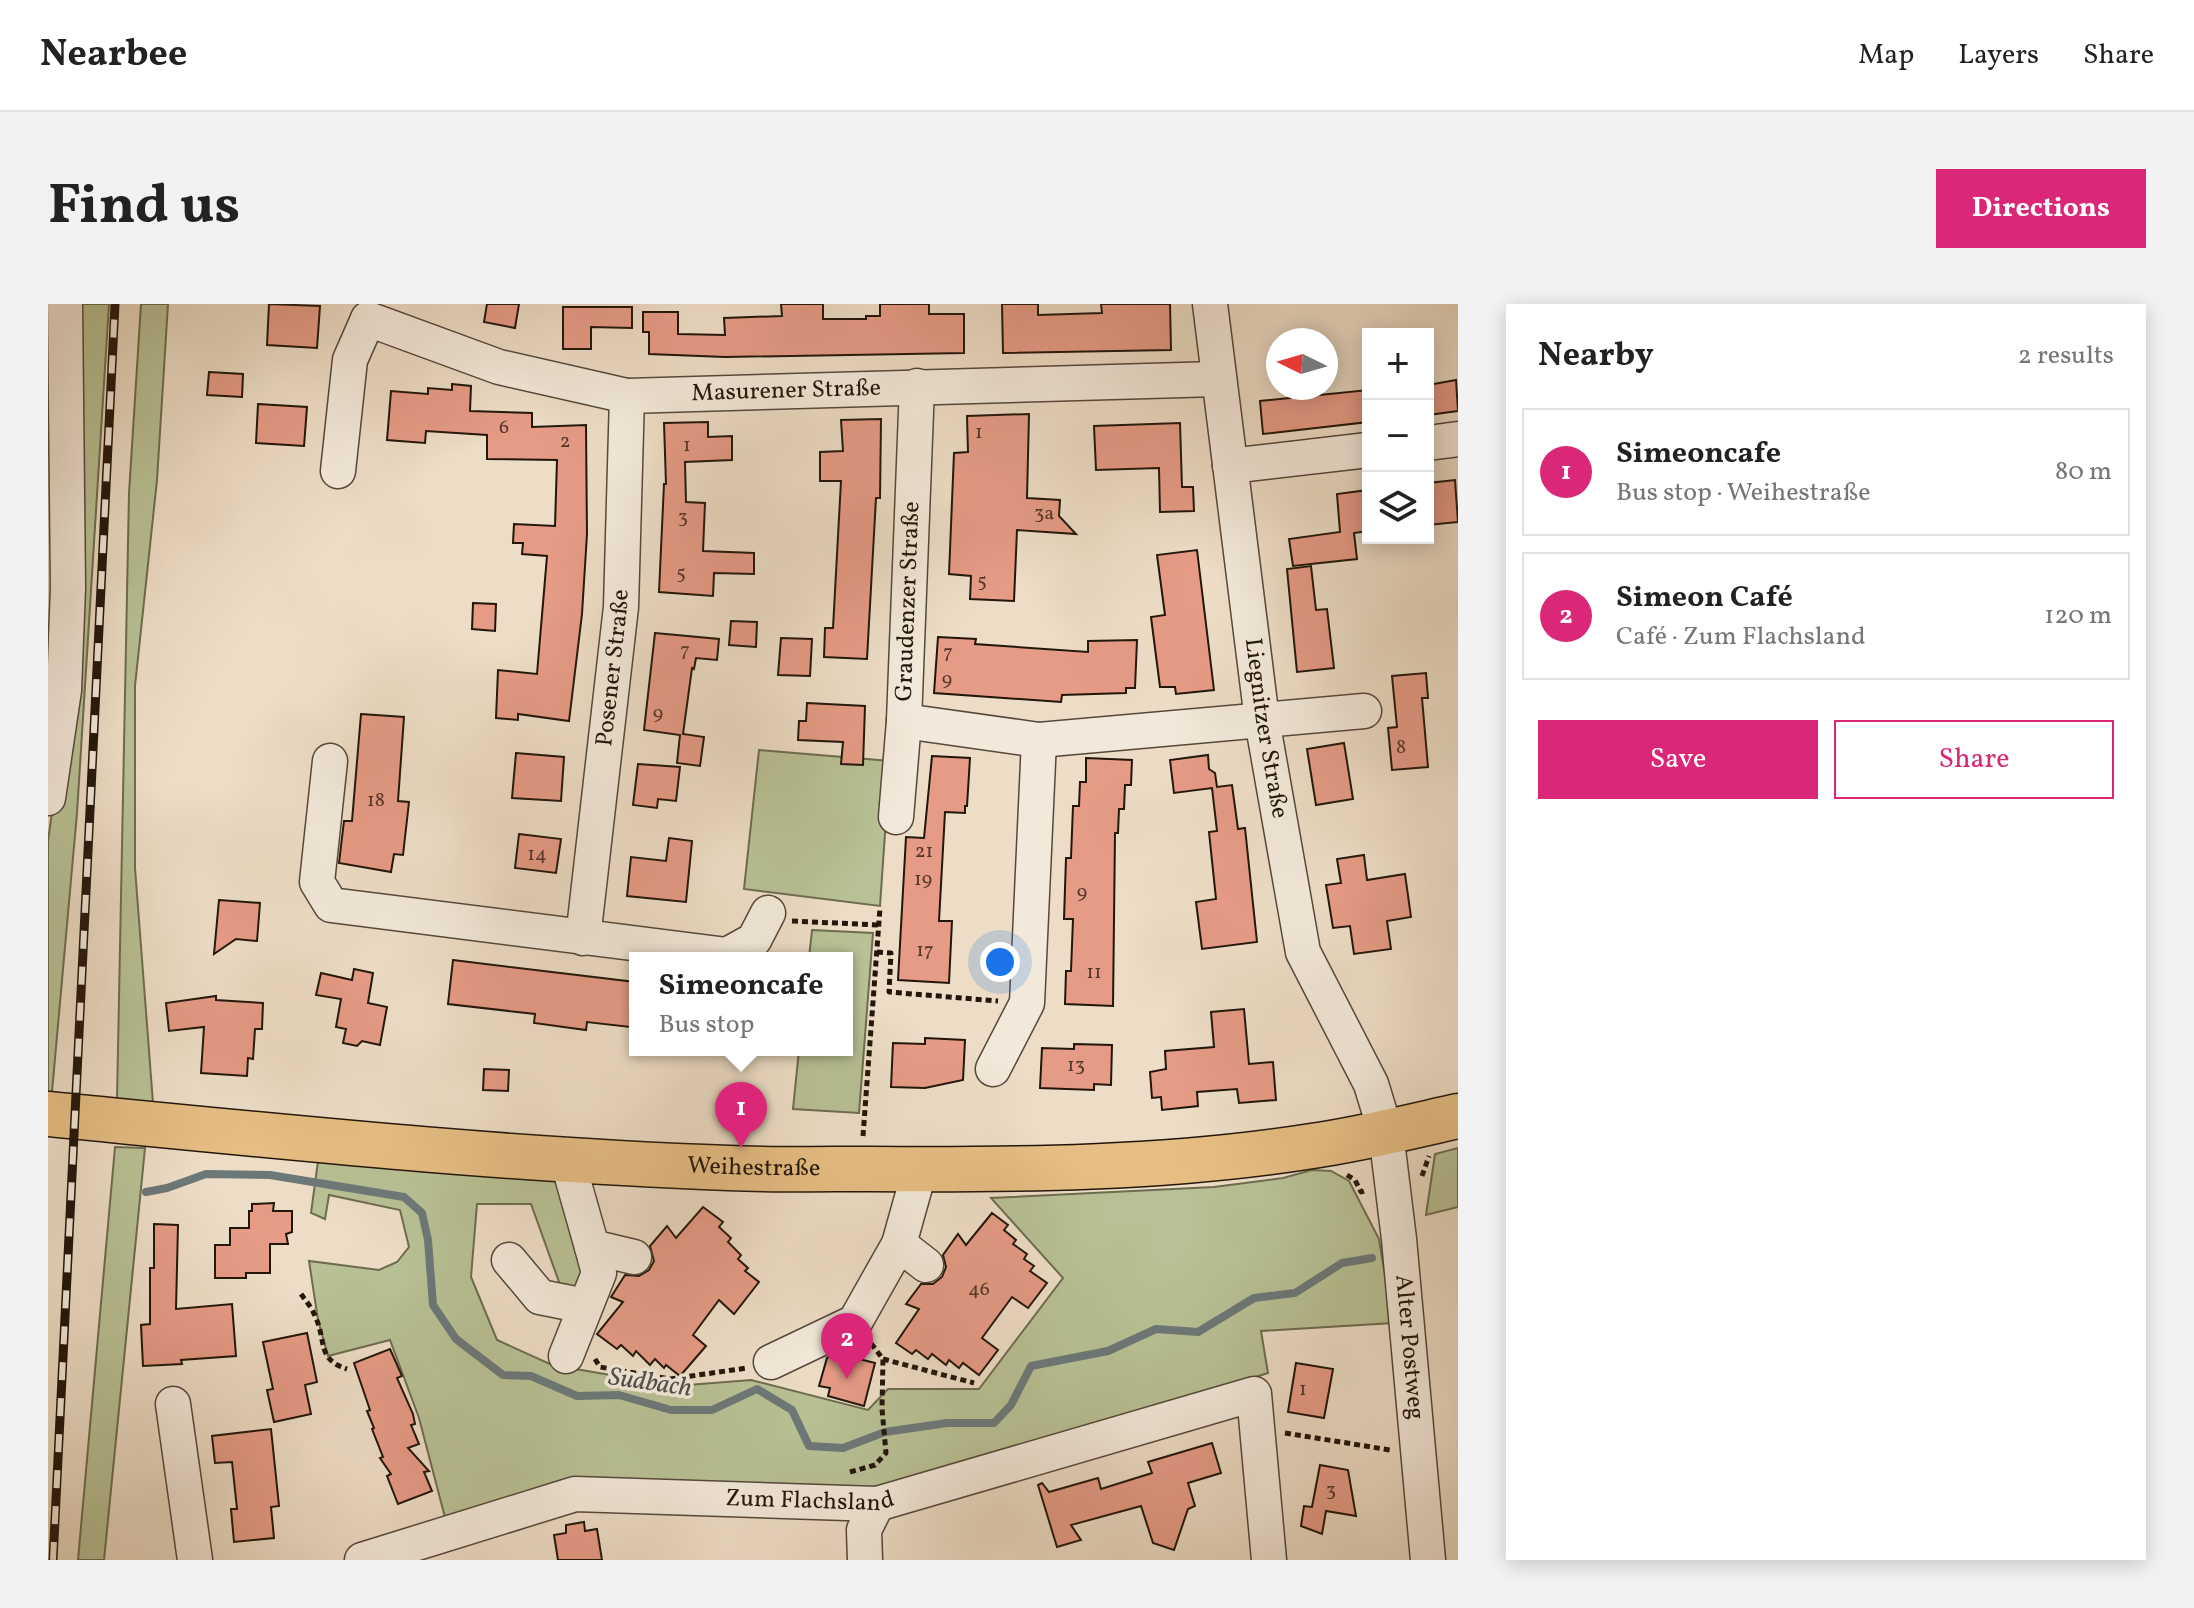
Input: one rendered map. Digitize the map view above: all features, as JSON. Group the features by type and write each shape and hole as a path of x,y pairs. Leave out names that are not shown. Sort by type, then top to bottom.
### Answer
{"main road":[{"name":"Weihestraße","path":"48,1114 462,1153 725,1168 920,1169 1193,1160 1310,1147 1458,1116"}],"street":[{"path":"48,798 64,690 68,588 65,304"},
{"name":"Liegnitzer Straße","path":"1210,304 1262,720 1303,952 1371,1084 1386,1133"},
{"path":"338,471 350,360 363,311"},
{"name":"Masurener Straße","path":"363,311 499,367 627,396 1217,379"},
{"name":"Graudenzer Straße","path":"896,817 904,721 917,386"},
{"name":"Posener Straße","path":"583,938 621,607 627,396"},
{"path":"1434,442 1458,439"},
{"path":"1230,466 1362,451"},
{"path":"904,721 1039,740 1364,711"},
{"path":"993,1069 1027,1003 1039,740"},
{"path":"330,761 317,882 331,905 702,952"},
{"path":"732,952 754,940 766,916"},
{"name":"Alter Postweg","path":"1386,1133 1399,1239 1428,1560"},
{"path":"509,1260 575,1332 599,1273 567,1159"},
{"path":"771,1362 855,1322 899,1244 920,1169"},
{"path":"899,1244 926,1265"},
{"path":"592,1247 634,1257"},
{"name":"Zum Flachsland","path":"362,1560 575,1494 877,1504 1254,1394 1257,1429"},
{"path":"173,1404 195,1560"},
{"path":"1257,1429 1269,1560"},
{"path":"865,1560 864,1530 877,1504"}],"path":[{"path":"863,1133 880,908"},
{"path":"766,916 879,925"},
{"path":"877,952 891,953 889,992 1027,1003"},
{"path":"301,1294 316,1318 327,1356 332,1364 347,1369"},
{"path":"855,1322 883,1359 974,1383"},
{"path":"575,1332 600,1367 670,1379 736,1371 771,1362"},
{"path":"883,1359 882,1409 886,1453"},
{"path":"1257,1429 1419,1454"}],"green space":[{"path":"77,304 109,304 77,813 52,1092 48,1092 48,841 69,690"},
{"path":"141,304 168,304 157,480 135,686 135,868 153,1103 117,1099 129,493"},
{"path":"759,750 890,761 880,906 744,889"},
{"path":"812,930 873,933 859,1113 793,1109 798,1056 853,1056 853,952 810,952"},
{"path":"115,1147 145,1148 104,1560 78,1560"},
{"path":"1458,1148 1458,1207 1426,1215 1435,1154"},
{"path":"318,1161 564,1182 590,1274 581,1295 563,1293 531,1204 477,1204 471,1277 497,1340 552,1365 675,1386 751,1380 868,1410 888,1389 979,1389 1063,1278 991,1198 1214,1187 1283,1178 1312,1170 1331,1171 1349,1181 1379,1239 1393,1323 1261,1331 1268,1373 880,1496 572,1485 447,1525 419,1418 390,1340 328,1356 318,1320 309,1261 379,1270 397,1262 409,1247 400,1210 329,1195 325,1219 311,1213"}],"building":[{"path":"269,304 320,306 317,348 267,345"},
{"path":"487,304 519,304 515,328 484,322"},
{"path":"781,304 823,304 823,319 866,319 866,316 880,316 880,304 929,304 929,314 964,314 964,353 725,357 649,354 649,332 643,332 643,312 678,312 678,334 725,335 724,318 782,316"},
{"path":"1002,304 1038,304 1038,315 1102,313 1101,304 1170,304 1171,350 1003,353"},
{"path":"563,307 632,307 632,328 591,327 591,349 563,349"},
{"path":"209,372 243,374 242,397 207,395"},
{"path":"1456,380 1458,411 1434,414 1434,384"},
{"path":"452,384 471,386 470,411 532,413 532,427 586,425 587,534 582,614 569,721 518,714 518,720 496,718 498,670 537,674 547,556 522,554 523,543 513,543 514,524 555,526 557,460 487,459 487,435 426,431 425,443 387,440 391,391 428,394 428,388 452,390"},
{"path":"1362,391 1362,423 1263,434 1260,401 1338,400 1338,393"},
{"path":"258,404 307,407 304,446 256,443"},
{"path":"1029,414 1027,498 1060,500 1059,516 1076,534 1017,530 1014,601 970,599 971,576 949,574 954,453 968,452 967,416"},
{"path":"881,419 880,498 876,498 867,659 824,657 825,628 833,628 841,481 820,481 820,452 843,451 841,420"},
{"path":"708,422 708,437 732,436 732,460 685,462 686,502 705,503 703,551 754,553 754,574 714,573 713,596 659,592 666,484 664,423"},
{"path":"1180,423 1182,487 1193,487 1194,511 1160,512 1159,468 1096,470 1094,426"},
{"path":"1455,480 1458,522 1434,524 1434,482"},
{"path":"1362,491 1362,532 1354,533 1357,559 1293,566 1289,539 1340,532 1337,494"},
{"path":"1197,550 1214,690 1176,694 1175,687 1160,687 1151,617 1165,615 1157,555"},
{"path":"1311,566 1316,610 1327,609 1334,668 1297,672 1287,569"},
{"path":"473,603 496,604 495,631 472,629"},
{"path":"731,621 757,622 756,647 729,645"},
{"path":"655,633 719,639 717,660 696,658 692,668 683,734 704,737 700,766 677,763 680,735 644,730"},
{"path":"938,637 976,639 975,644 1088,652 1088,641 1137,640 1135,688 1126,688 1126,693 1062,695 1061,702 934,693"},
{"path":"781,638 812,639 810,676 778,675"},
{"path":"1426,673 1428,698 1422,698 1428,767 1392,770 1388,728 1397,727 1392,676"},
{"path":"807,703 865,706 863,765 841,764 843,742 798,740 799,721 806,721"},
{"path":"361,714 404,717 398,801 409,802 403,855 394,854 391,872 339,863 344,821 352,821"},
{"path":"1344,743 1353,799 1316,805 1307,749"},
{"path":"516,753 564,757 561,801 512,798"},
{"path":"1208,755 1209,769 1215,773 1217,787 1232,785 1238,829 1245,828 1257,942 1202,949 1196,902 1216,899 1209,832 1217,831 1212,788 1174,793 1170,760"},
{"path":"932,756 970,758 965,813 945,812 939,921 952,921 949,983 898,980 906,837 924,838"},
{"path":"1086,758 1132,760 1131,785 1125,785 1124,809 1119,809 1118,833 1115,833 1113,1006 1065,1004 1066,971 1071,971 1073,919 1064,919 1066,858 1071,858 1073,806 1079,806 1080,782 1086,782"},
{"path":"638,764 680,767 676,801 658,799 657,808 633,805"},
{"path":"519,834 561,839 556,873 515,868"},
{"path":"669,838 692,841 686,902 627,896 631,857 666,861"},
{"path":"1364,855 1367,880 1405,874 1411,917 1387,921 1391,949 1354,954 1350,926 1333,928 1326,885 1341,883 1337,859"},
{"path":"219,900 260,903 257,941 236,939 214,954"},
{"path":"453,960 629,981 629,1027 587,1022 586,1030 534,1023 535,1014 448,1004"},
{"path":"354,969 373,973 368,1003 387,1007 380,1045 362,1041 357,1046 343,1043 346,1029 336,1027 341,999 316,995 321,973 352,980"},
{"path":"216,996 216,1000 263,1003 262,1029 255,1029 253,1059 248,1058 247,1076 201,1073 204,1027 169,1031 166,1003"},
{"path":"1244,1009 1249,1064 1273,1062 1276,1100 1239,1103 1237,1089 1197,1092 1198,1106 1162,1110 1161,1097 1152,1098 1150,1072 1166,1069 1165,1051 1214,1047 1211,1012"},
{"path":"925,1038 965,1040 963,1080 925,1088 891,1087 893,1043 925,1044"},
{"path":"1074,1044 1112,1045 1111,1085 1094,1084 1094,1090 1040,1088 1042,1048 1074,1049"},
{"path":"484,1069 509,1070 508,1091 483,1090"},
{"path":"274,1203 273,1211 292,1211 292,1232 286,1234 288,1244 270,1244 270,1273 246,1273 246,1278 215,1278 215,1245 230,1245 230,1228 249,1228 252,1204"},
{"path":"703,1207 723,1222 719,1227 731,1238 728,1242 741,1255 738,1259 748,1268 745,1271 759,1282 734,1314 719,1300 693,1335 706,1346 680,1376 655,1359 650,1365 636,1351 633,1356 621,1345 617,1349 597,1334 623,1302 611,1297 625,1275 639,1276 649,1270 654,1261 650,1246 667,1226 676,1238"},
{"path":"992,1213 1008,1225 1004,1230 1016,1240 1013,1244 1027,1254 1024,1259 1034,1266 1030,1271 1047,1283 1028,1308 1012,1297 982,1338 998,1350 979,1375 963,1363 959,1368 949,1360 946,1365 932,1354 928,1359 916,1350 912,1354 896,1343 919,1309 906,1304 921,1284 933,1284 942,1277 946,1267 943,1255 958,1234 966,1245"},
{"path":"154,1224 178,1225 176,1309 232,1304 236,1356 143,1366 141,1325 150,1324"},
{"path":"307,1333 317,1382 305,1385 311,1414 274,1422 267,1390 273,1389 263,1342"},
{"path":"390,1349 402,1376 397,1378 413,1414 415,1424 411,1425 419,1444 408,1448 429,1471 424,1472 432,1491 398,1504 387,1476 391,1474 380,1458 383,1457 354,1363"},
{"path":"836,1353 875,1363 864,1406 828,1396 830,1388 819,1386 827,1358"},
{"path":"1296,1363 1333,1369 1324,1418 1288,1412"},
{"path":"271,1429 279,1506 271,1507 274,1538 234,1542 231,1509 237,1509 232,1462 215,1463 212,1436"},
{"path":"1212,1443 1221,1473 1188,1483 1195,1506 1188,1509 1174,1550 1153,1543 1141,1506 1071,1525 1081,1540 1057,1547 1038,1485 1042,1483 1049,1492 1098,1478 1101,1489 1152,1473 1148,1462"},
{"path":"1320,1465 1348,1470 1356,1516 1326,1511 1322,1534 1301,1526 1304,1506 1312,1507"},
{"path":"584,1522 585,1531 597,1529 602,1560 558,1560 554,1535 566,1533 566,1525"}],"waterway":[{"name":"Sudbach","path":"146,1192 206,1174 270,1175 404,1197 422,1213 428,1240 433,1305 456,1339 503,1375 531,1376 577,1396 619,1395 671,1410 712,1410 757,1389 792,1410 809,1446 843,1448 885,1432 947,1423 994,1423 1011,1405 1031,1366 1108,1351 1156,1329 1198,1332 1254,1298 1295,1293 1342,1263 1372,1258"}],"railway":[{"path":"53,1560 115,304"}],"place":[{"name":"Simeoncafe","path":"741,1148"},
{"name":"Simeon Café","path":"847,1379"}]}
